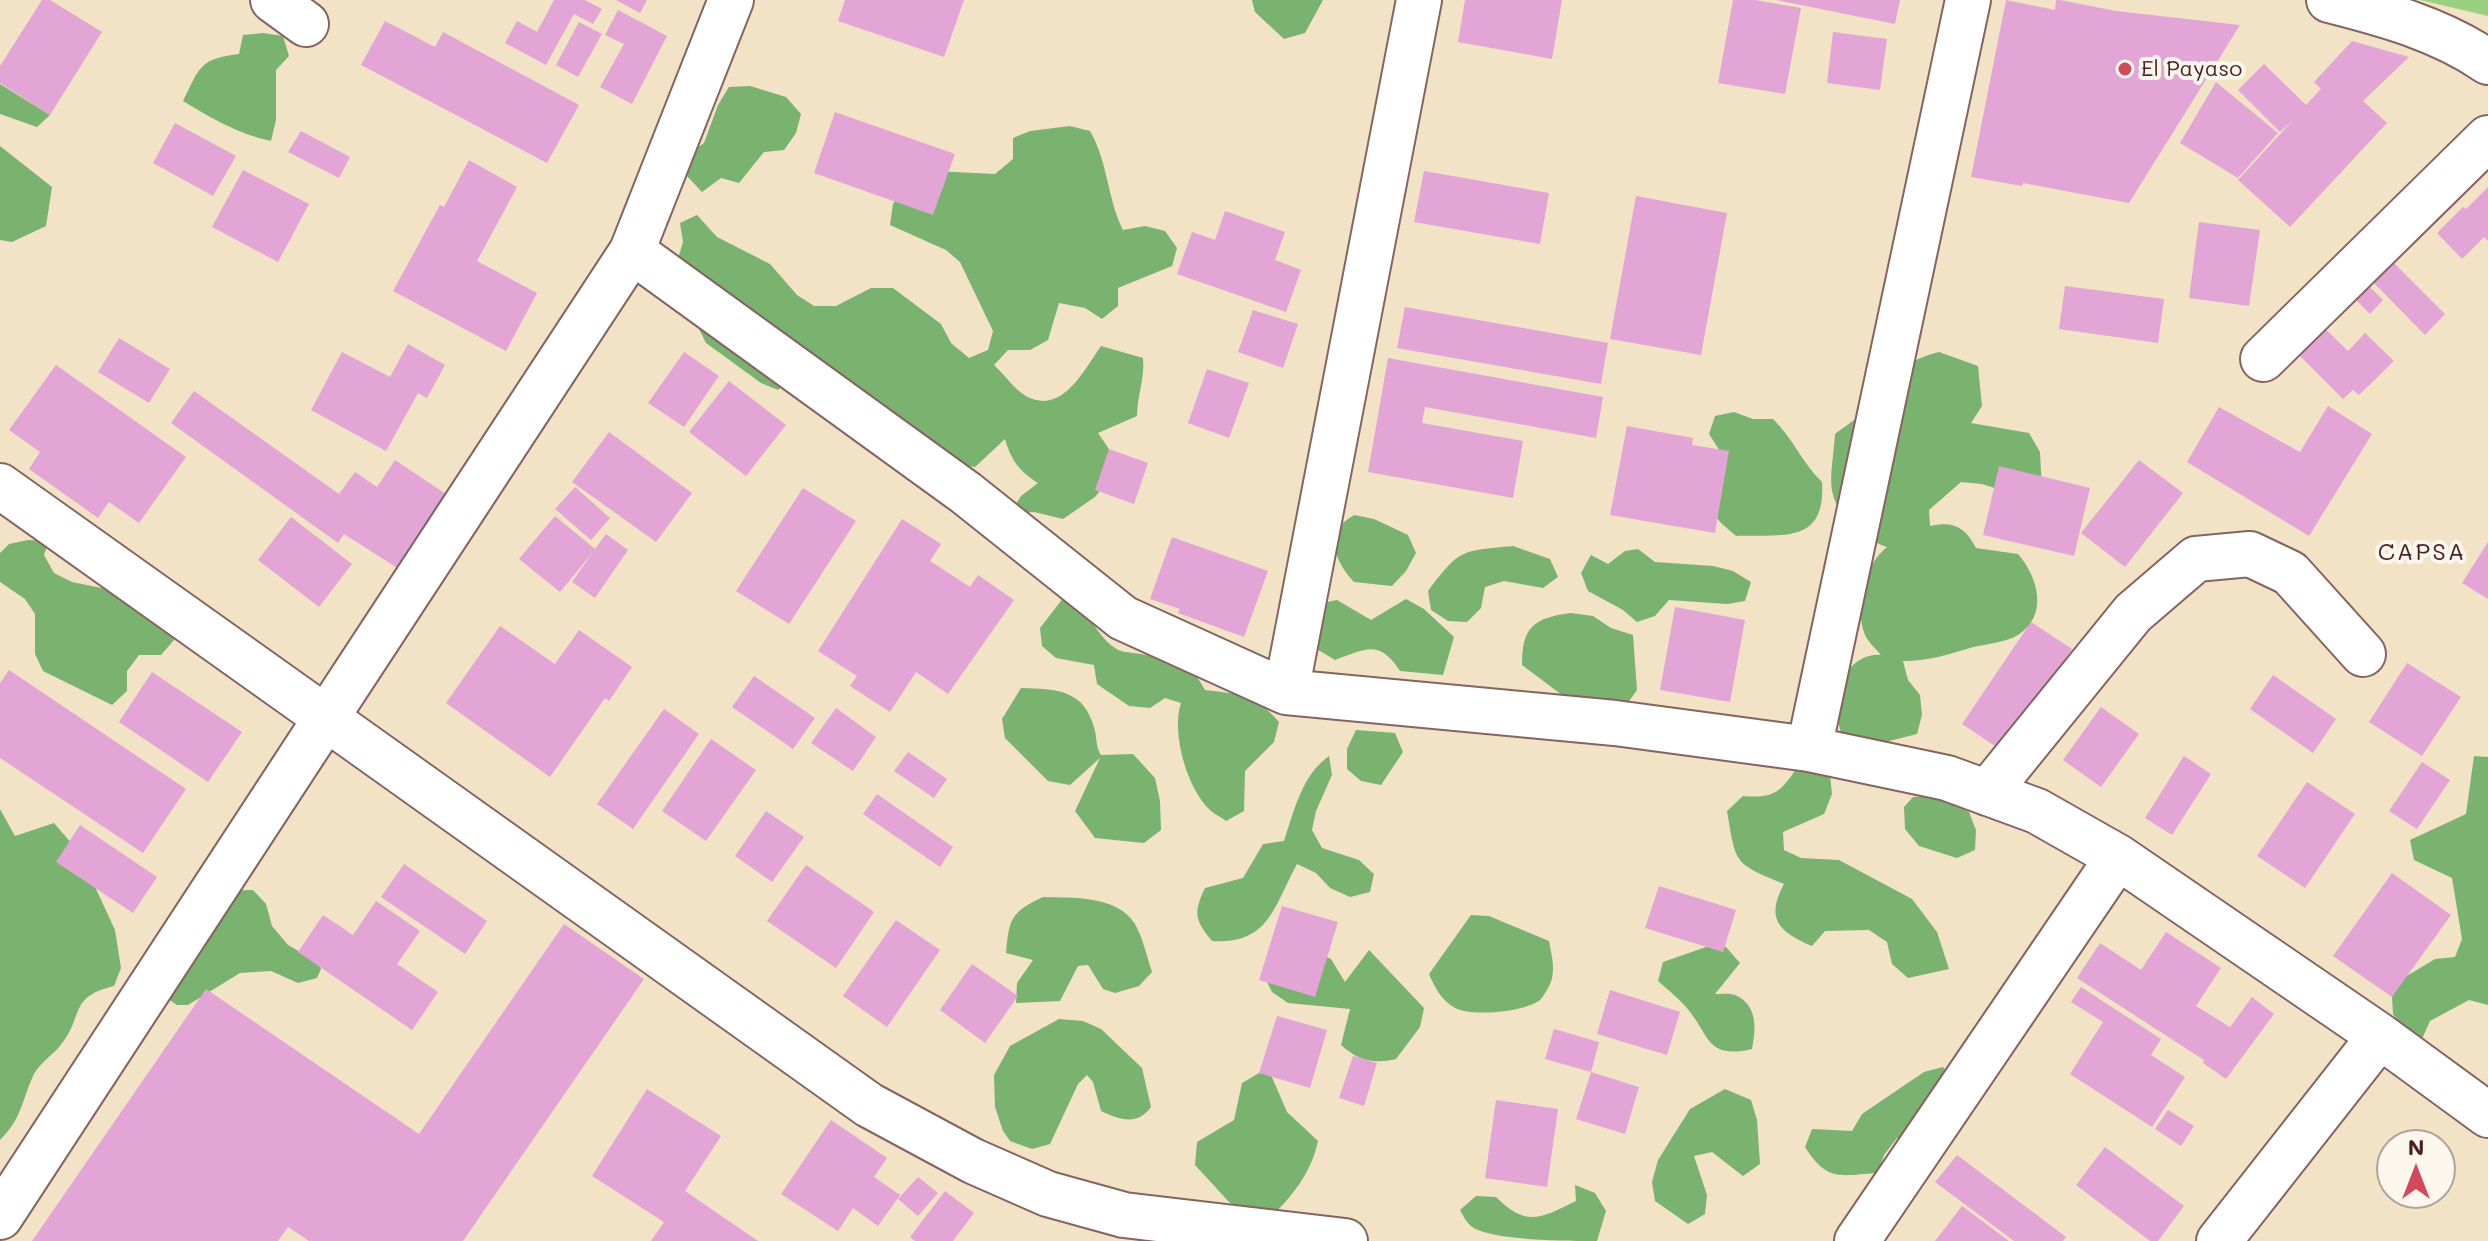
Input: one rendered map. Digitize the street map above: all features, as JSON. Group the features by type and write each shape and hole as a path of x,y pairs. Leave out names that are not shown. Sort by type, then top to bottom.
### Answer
{"street":[{"path":"0,1217 632,251 731,0"},
{"path":"1286,692 1419,0"},
{"path":"1809,749 1968,0"},
{"path":"2329,0 2395,17 2471,50 2488,62"},
{"path":"2263,359 2488,138"},
{"path":"632,251 966,493 1123,618 1286,692 1615,723 1809,749 1947,778 2037,811 2118,857 2380,1036 2488,1115"},
{"path":"0,486 869,1105 973,1161 1048,1194 1124,1215 1345,1241"},
{"path":"1987,793 2133,613 2196,559 2250,554 2290,573 2363,654"},
{"path":"1857,1241 2118,857"},
{"path":"2219,1241 2380,1036"}],"green space":[{"path":"1252,0 1323,0 1305,33 1284,39 1255,12"},
{"path":"2420,0 2488,0 2488,16"},
{"path":"263,33 283,36 289,56 276,70 276,120 271,141 236,130 183,101 202,67 216,59 239,54 243,35"},
{"path":"0,84 50,115 37,127 0,114"},
{"path":"750,86 786,97 801,114 796,133 784,150 764,152 739,183 721,178 702,192 687,176 688,154 704,143 718,105 729,87"},
{"path":"1070,126 1090,131 1123,230 1145,226 1165,231 1177,248 1172,266 1118,288 1118,306 1102,319 1085,308 1059,303 1048,340 1030,350 1008,350 994,365 1022,393 1039,401 1051,400 1071,388 1101,346 1143,358 1137,416 1098,433 1109,449 1107,482 1095,497 1063,519 1034,512 1010,514 1021,496 1038,483 1017,464 1005,439 975,467 937,461 792,376 778,390 761,383 706,343 697,325 703,288 697,269 677,262 683,242 680,223 697,215 717,237 770,264 797,295 814,306 836,306 871,288 893,288 941,324 951,343 969,358 988,350 993,331 960,262 946,250 890,225 893,204 914,170 995,174 1013,159 1013,138 1030,131"},
{"path":"0,146 52,187 46,226 12,242 0,240"},
{"path":"1939,352 1978,366 1982,406 1971,423 2029,433 2040,452 2042,491 2020,496 1982,484 1961,482 1929,510 1930,526 1952,525 1963,530 1976,548 2018,554 2035,584 2037,607 2028,627 2013,638 1937,657 1903,661 1908,680 1920,695 1922,715 1917,734 1857,749 1841,734 1832,693 1858,661 1881,655 1865,635 1861,600 1872,564 1887,547 1873,540 1848,519 1834,498 1831,476 1835,434 1866,410 1904,368"},
{"path":"1734,412 1753,419 1773,419 1822,482 1817,517 1809,526 1785,535 1736,536 1720,522 1709,506 1720,451 1709,434 1715,416"},
{"path":"1354,515 1374,519 1408,535 1416,553 1406,571 1392,586 1354,582 1341,564 1335,550 1336,535 1342,524"},
{"path":"28,540 49,541 44,555 54,573 72,582 111,590 164,622 174,640 161,655 139,655 127,671 127,691 112,705 43,671 35,654 35,614 25,599 0,582 0,553 9,544"},
{"path":"1513,546 1550,559 1558,577 1543,588 1504,581 1485,587 1481,608 1467,622 1448,621 1431,610 1428,591 1455,560 1471,551"},
{"path":"1638,549 1655,562 1713,566 1733,571 1751,582 1745,601 1727,604 1669,600 1655,616 1637,622 1623,610 1588,591 1581,573 1591,555 1608,564 1625,551"},
{"path":"1064,597 1080,607 1102,636 1117,649 1184,665 1205,690 1254,700 1279,722 1274,742 1245,771 1244,811 1226,821 1210,810 1194,788 1180,744 1178,715 1181,703 1165,698 1150,708 1129,706 1097,684 1094,665 1056,658 1042,646 1040,628"},
{"path":"1406,599 1424,609 1454,637 1443,675 1400,671 1385,654 1371,649 1335,660 1300,639 1317,604 1337,600 1371,620"},
{"path":"1571,613 1593,616 1611,628 1633,635 1637,690 1625,707 1586,713 1522,665 1524,642 1532,627 1547,618"},
{"path":"1021,688 1058,691 1077,699 1090,717 1101,755 1133,754 1155,778 1161,830 1144,843 1095,838 1075,811 1100,758 1070,785 1048,781 1005,738 1002,719"},
{"path":"1356,730 1395,733 1403,752 1381,785 1361,781 1347,769 1347,749"},
{"path":"1329,756 1332,775 1316,811 1312,830 1322,848 1359,860 1374,874 1370,892 1350,897 1330,888 1316,873 1297,864 1275,908 1258,929 1246,937 1231,941 1212,941 1199,922 1197,910 1205,888 1243,878 1263,844 1284,841 1306,783"},
{"path":"2474,756 2488,757 2488,1005 2469,1000 2430,1021 2422,1039 2404,1030 2393,1014 2392,997 2400,980 2435,959 2455,957 2462,939 2452,878 2414,860 2410,840 2466,814"},
{"path":"1800,763 1830,775 1832,794 1824,814 1783,832 1784,850 1801,858 1839,860 1912,899 1937,932 1949,969 1908,978 1892,964 1887,942 1869,930 1825,931 1812,946 1791,935 1778,923 1776,906 1784,884 1755,871 1740,860 1727,811 1743,796 1764,796 1778,791"},
{"path":"1934,796 1969,812 1976,830 1975,850 1957,858 1919,846 1905,829 1904,807 1913,797"},
{"path":"0,809 15,836 54,823 79,852 115,930 121,968 114,986 90,995 84,1001 63,1042 34,1074 17,1116 0,1140"},
{"path":"253,890 266,904 272,926 288,945 316,961 321,969 317,978 298,983 271,971 240,973 188,1005 177,1005 161,994 211,891"},
{"path":"1043,897 1080,898 1117,908 1135,924 1152,972 1139,986 1115,993 1103,989 1088,965 1078,966 1060,1001 1016,1003 1017,983 1033,960 1006,953 1011,924 1018,912"},
{"path":"1471,915 1489,916 1549,941 1553,973 1549,987 1540,1000 1523,1008 1485,1013 1463,1011 1442,997 1429,974"},
{"path":"1706,947 1726,947 1740,963 1715,994 1735,995 1748,1005 1754,1018 1752,1049 1725,1051 1717,1048 1686,1007 1658,981 1663,962"},
{"path":"1310,950 1331,959 1345,982 1369,950 1424,1008 1420,1027 1396,1059 1367,1060 1341,1045 1350,1009 1288,1003 1272,992 1263,974"},
{"path":"1059,1019 1083,1021 1101,1029 1142,1068 1151,1107 1140,1117 1128,1120 1101,1111 1093,1082 1087,1075 1078,1084 1050,1144 1032,1149 1010,1141 1003,1131 995,1107 994,1075 1010,1046"},
{"path":"1943,1067 1967,1098 1969,1118 1958,1134 1914,1148 1897,1138 1884,1155 1878,1173 1844,1175 1828,1172 1805,1147 1812,1129 1852,1131 1862,1114 1924,1072"},
{"path":"1259,1073 1271,1075 1287,1112 1318,1141 1312,1162 1302,1180 1274,1214 1244,1213 1229,1202 1195,1165 1197,1142 1234,1120 1242,1083"},
{"path":"1725,1089 1751,1100 1757,1120 1760,1164 1743,1176 1712,1152 1694,1156 1707,1195 1705,1214 1688,1224 1655,1201 1652,1182 1658,1160 1690,1109"},
{"path":"1575,1185 1595,1193 1606,1211 1597,1241 1495,1235 1471,1226 1460,1210 1476,1196 1496,1197 1517,1213 1534,1217 1576,1201"}],"building":[{"path":"42,0 50,0 102,32 50,115 0,83 0,66"},
{"path":"554,0 585,0 602,9 593,24 574,14 546,65 505,43 517,21 537,32"},
{"path":"616,0 647,0 640,13"},
{"path":"845,0 964,0 944,57 838,21"},
{"path":"1465,0 1562,0 1552,59 1458,42"},
{"path":"1733,0 1755,0 1801,8 1785,94 1718,83"},
{"path":"1776,0 1900,0 1895,24"},
{"path":"2006,0 2055,10 2056,0 2060,0 2116,11 2240,25 2129,203 2023,183 2022,186 1971,177"},
{"path":"618,10 667,36 632,104 600,87 624,44 605,35"},
{"path":"385,21 435,47 443,32 579,105 547,163 361,65"},
{"path":"579,22 602,34 578,77 556,65"},
{"path":"1833,32 1887,39 1880,90 1827,83"},
{"path":"2352,41 2409,57 2363,101 2387,123 2290,227 2238,180 2293,120 2280,132 2238,90 2264,64 2306,105 2321,89 2314,82"},
{"path":"2216,82 2278,133 2238,178 2180,143"},
{"path":"835,112 955,154 933,215 814,173"},
{"path":"175,123 236,156 213,196 153,163"},
{"path":"301,131 350,157 339,178 288,152"},
{"path":"469,160 517,187 477,261 537,293 506,351 393,291 440,205 444,207"},
{"path":"243,170 309,204 278,262 212,227"},
{"path":"1424,171 1549,193 1540,244 1414,222"},
{"path":"2488,187 2488,241 2484,237 2462,259 2437,233"},
{"path":"1636,196 1727,213 1701,355 1610,339"},
{"path":"1225,211 1285,232 1275,260 1301,270 1286,312 1177,274 1192,232 1215,240"},
{"path":"2199,222 2260,230 2249,306 2189,298"},
{"path":"2390,259 2445,314 2425,335 2370,279"},
{"path":"2365,282 2383,300 2370,314 2351,295"},
{"path":"2065,286 2164,299 2158,343 2059,329"},
{"path":"1405,307 1608,343 1601,384 1397,348"},
{"path":"1253,310 1298,324 1283,368 1238,352"},
{"path":"2311,315 2348,351 2365,333 2394,361 2359,395 2353,390 2343,399 2285,341"},
{"path":"119,338 170,369 149,403 98,372"},
{"path":"408,344 445,365 427,398 418,393 386,451 311,410 342,352 390,377"},
{"path":"684,352 719,376 684,427 648,403"},
{"path":"1388,358 1603,397 1596,438 1425,407 1422,423 1523,441 1513,498 1368,472"},
{"path":"56,365 186,457 139,523 109,502 98,518 29,469 40,452 9,430"},
{"path":"1207,369 1249,383 1229,438 1188,423"},
{"path":"729,381 786,425 746,476 689,432"},
{"path":"194,391 339,494 355,472 377,487 395,460 449,496 399,569 344,534 338,543 171,423"},
{"path":"2328,406 2372,434 2309,536 2187,462 2219,407 2300,452"},
{"path":"1627,426 1693,438 1692,445 1729,451 1715,533 1610,515"},
{"path":"609,432 692,493 656,542 572,482"},
{"path":"1109,449 1148,463 1134,504 1095,490"},
{"path":"2139,460 2183,493 2125,567 2081,533"},
{"path":"1999,466 2090,488 2074,556 1983,535"},
{"path":"575,487 610,518 591,540 555,509"},
{"path":"803,488 856,521 789,624 736,591"},
{"path":"555,516 595,549 606,534 628,550 595,598 572,582 593,552 560,592 519,559"},
{"path":"291,517 352,564 319,607 258,560"},
{"path":"902,519 941,544 930,561 970,587 978,575 1014,600 948,694 916,672 890,712 850,686 857,676 818,651"},
{"path":"1172,537 1268,571 1244,637 1178,613 1180,609 1150,599"},
{"path":"2488,542 2488,599 2462,583"},
{"path":"1675,607 1745,620 1730,702 1660,690"},
{"path":"2031,622 2072,649 2004,752 1962,724"},
{"path":"500,626 555,664 579,630 632,667 609,701 605,698 550,777 446,703"},
{"path":"2407,663 2461,697 2422,756 2369,722"},
{"path":"9,670 186,789 143,853 0,758 0,683"},
{"path":"152,672 242,732 208,782 119,722"},
{"path":"2273,675 2336,719 2313,753 2250,709"},
{"path":"754,676 815,718 793,749 732,707"},
{"path":"2101,707 2139,734 2101,787 2063,760"},
{"path":"836,708 876,737 853,771 811,743"},
{"path":"664,709 699,734 633,829 597,804"},
{"path":"711,739 756,770 706,841 662,811"},
{"path":"908,752 947,779 934,798 894,771"},
{"path":"2184,756 2211,774 2172,835 2145,818"},
{"path":"2422,762 2450,780 2417,829 2389,811"},
{"path":"2307,782 2355,814 2305,888 2257,856"},
{"path":"877,794 953,847 940,867 863,814"},
{"path":"766,811 804,837 772,882 735,856"},
{"path":"80,825 157,877 133,913 56,862"},
{"path":"404,864 487,921 465,954 381,897"},
{"path":"806,865 874,912 836,968 767,921"},
{"path":"2392,873 2451,915 2392,997 2333,956"},
{"path":"1659,886 1736,910 1723,952 1645,928"},
{"path":"376,901 420,931 397,964 438,992 412,1030 298,952 323,915 353,935"},
{"path":"1282,906 1338,922 1315,997 1259,980"},
{"path":"896,920 940,950 887,1027 843,996"},
{"path":"564,924 644,979 463,1241 309,1241 288,1227 278,1241 32,1241 206,989 419,1134"},
{"path":"2166,932 2221,968 2196,1006 2230,1027 2252,997 2274,1014 2226,1079 2203,1063 2204,1060 2077,978 2100,943 2141,970"},
{"path":"972,964 1018,996 985,1043 940,1010"},
{"path":"2081,987 2161,1039 2151,1055 2185,1077 2152,1127 2070,1074 2103,1022 2071,1002"},
{"path":"1610,990 1680,1012 1667,1055 1597,1034"},
{"path":"1277,1016 1327,1030 1310,1088 1259,1073"},
{"path":"1554,1029 1599,1042 1591,1072 1545,1059"},
{"path":"1353,1056 1377,1063 1364,1106 1339,1098"},
{"path":"1591,1072 1639,1087 1625,1134 1576,1119"},
{"path":"647,1089 721,1136 685,1191 758,1241 651,1241 664,1222 592,1176"},
{"path":"1496,1100 1558,1109 1547,1187 1485,1178"},
{"path":"2168,1110 2194,1126 2181,1146 2155,1129"},
{"path":"831,1120 887,1158 874,1177 900,1195 878,1226 853,1208 838,1231 781,1194"},
{"path":"2105,1147 2184,1206 2158,1241 2150,1241 2076,1185"},
{"path":"1957,1155 2066,1237 2063,1241 2014,1241 1935,1182"},
{"path":"918,1177 938,1193 918,1216 898,1199"},
{"path":"945,1191 974,1213 953,1241 915,1241 910,1237"},
{"path":"1962,1206 2009,1241 1935,1241"}],"place":[{"name":"El Payaso","path":"2125,69"}],"district":[{"name":"CAPSA","path":"2422,553"}]}
